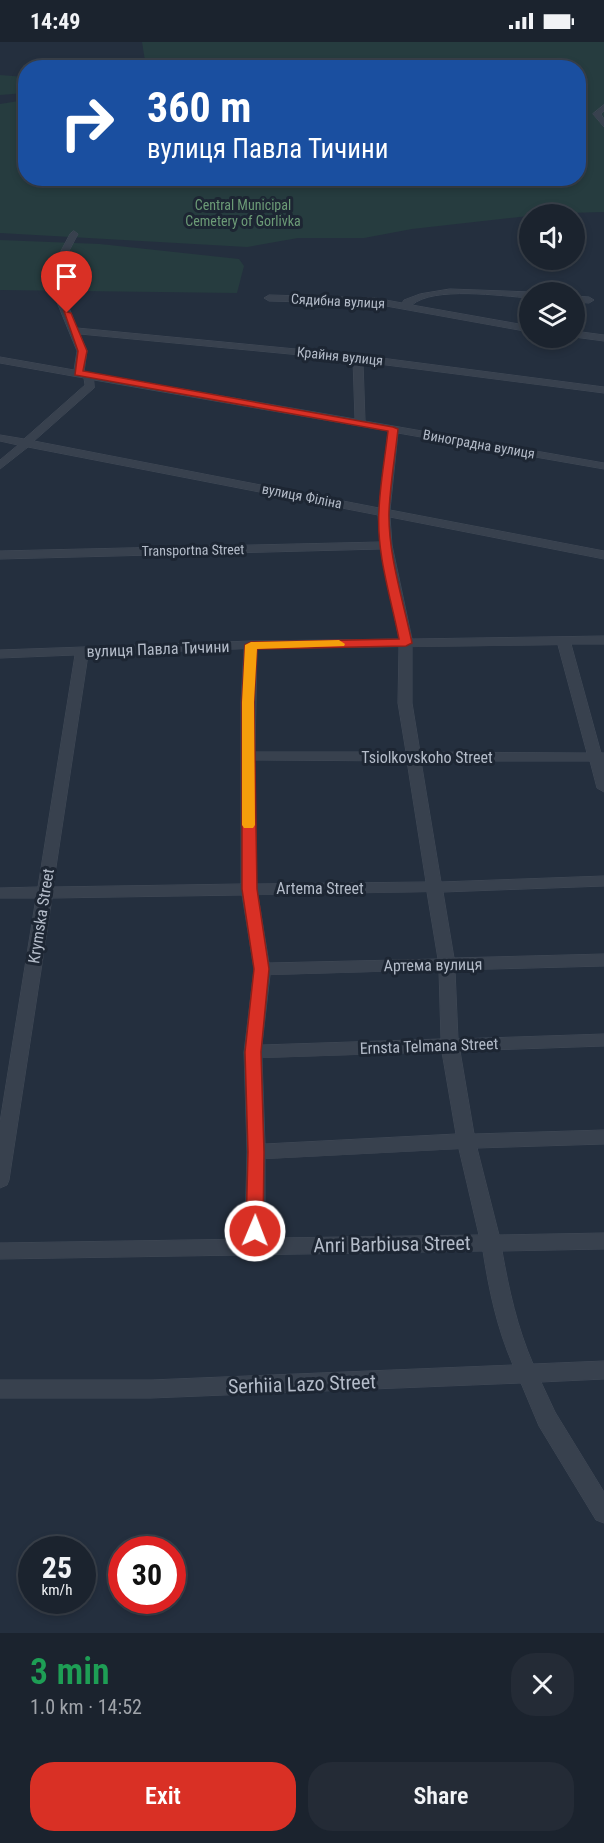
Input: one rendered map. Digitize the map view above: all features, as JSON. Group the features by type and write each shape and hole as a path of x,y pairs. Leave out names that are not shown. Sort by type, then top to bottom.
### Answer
{"street":[{"path":"604,107 597,114 604,126"},
{"path":"0,466 90,386 84,374 82,351 59,295 58,264 74,234"},
{"name":"Сядибна вулиця","path":"407,306 407,302 414,298 432,294 519,295"},
{"name":"Сядибна вулиця","path":"269,298 375,301 519,327"},
{"path":"585,300 589,300"},
{"name":"Крайня вулиця","path":"75,331 358,358 604,390"},
{"path":"585,335 604,338"},
{"path":"358,358 360,424"},
{"name":"Виноградна вулиця","path":"0,360 604,466"},
{"path":"393,429 384,512 386,545 406,643 405,703 436,887 447,966 450,1046 466,1141 491,1243 500,1297 513,1342 547,1419 604,1512"},
{"name":"вулиця Філіна","path":"0,438 604,555"},
{"name":"Transportna Street","path":"0,555 386,545"},
{"path":"563,640 600,757 604,788"},
{"name":"вулиця Павла Тичини","path":"0,654 251,645 604,640"},
{"path":"251,645 248,702 249,889 262,969 253,1052 256,1152 255,1231 271,1246"},
{"name":"Krymska Street","path":"0,1180 82,651"},
{"name":"Tsiolkovskoho Street","path":"250,756 600,757"},
{"name":"Artema Street","path":"0,893 436,887 604,881"},
{"name":"Артема вулиця","path":"262,969 447,966 604,960"},
{"name":"Ernsta Telmana Street","path":"253,1052 604,1040"},
{"path":"256,1152 466,1141 604,1137"},
{"name":"Anri Barbiusa Street","path":"0,1251 604,1241"},
{"name":"Serhiia Lazo Street","path":"0,1389 150,1389 604,1371"}],"green space":[{"name":"Central Municipal Cemetery of Gorlivka","path":"142,42 604,42 604,212 585,213 585,204 519,204 519,217 412,229 364,238 298,238 247,247 0,233 0,104 18,101 18,186 586,186 586,60 145,60"},
{"path":"0,75 18,76 18,94 0,95"},
{"path":"0,240 100,244 239,259 244,266 237,293 0,290"}],"slow traffic":[{"path":"249,825 248,702 251,645 339,644"}],"route":[{"path":"67,313 82,351 79,373 393,429 384,512 386,545 406,643 251,645 248,702 249,889 262,969 253,1052 256,1152 255,1231"}]}
